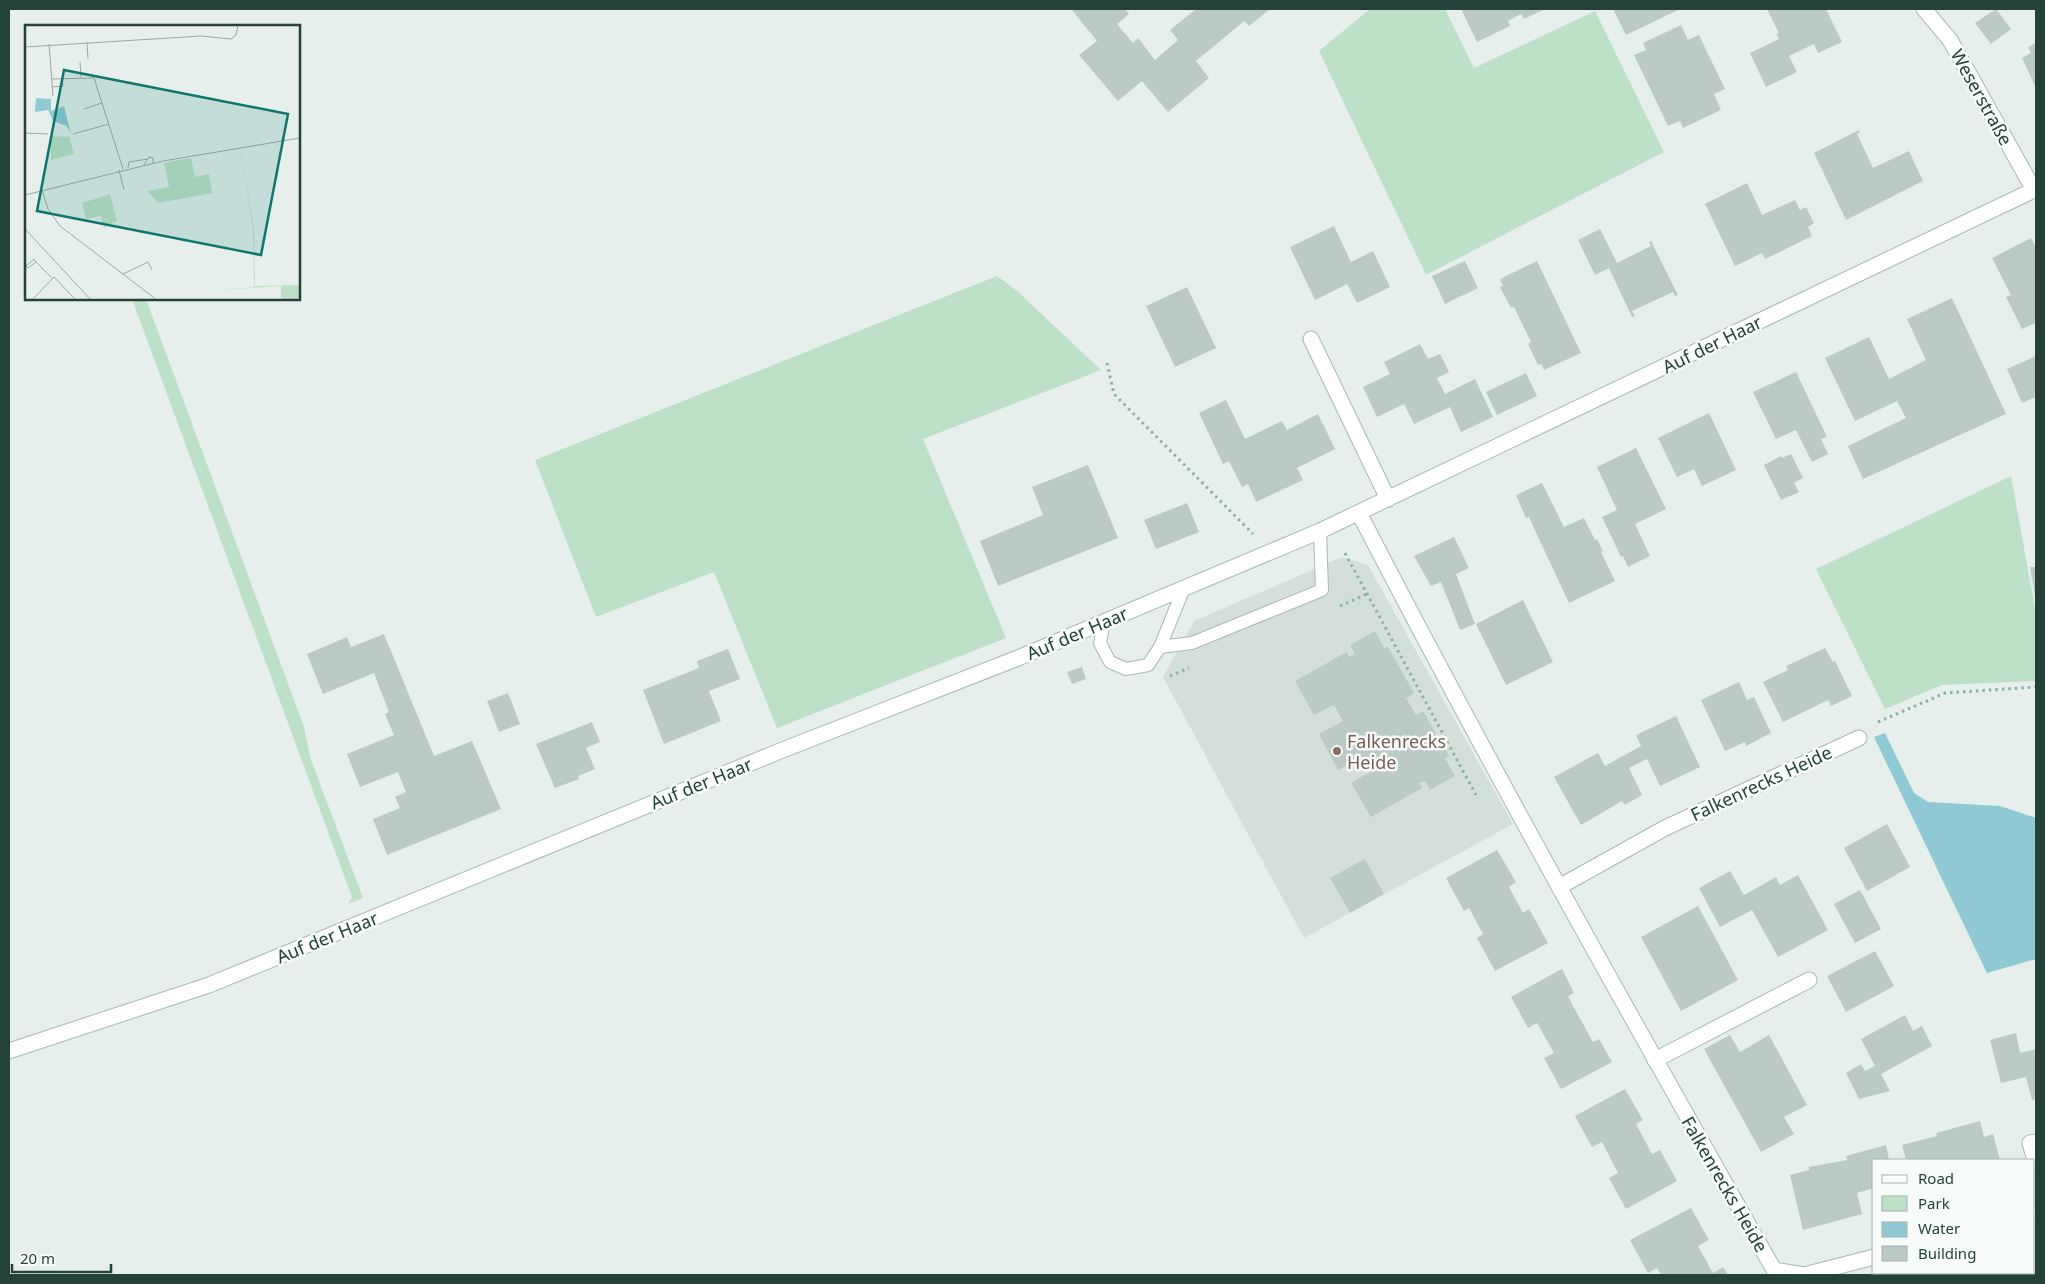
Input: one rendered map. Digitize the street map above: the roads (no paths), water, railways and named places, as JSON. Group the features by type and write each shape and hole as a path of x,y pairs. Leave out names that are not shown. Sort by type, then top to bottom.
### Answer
{"street":[{"name":"Weserstraße","path":"1924,9 1950,40 2035,190"},
{"name":"Auf der Haar","path":"9,1051 210,985 780,751 1018,658 1267,553 1359,513 2035,190"},
{"path":"1311,339 1388,499"},
{"name":"Falkenrecks Heide","path":"1359,513 1449,687 1559,888 1774,1270 1804,1275 1872,1258"},
{"name":"Falkenrecks Heide","path":"1559,888 1665,828 1859,738"},
{"path":"1655,1060 1809,980"},
{"path":"2035,1159 2030,1143 2036,1142"}],"lane":[{"path":"1160,647 1192,643 1322,590 1325,528"},
{"path":"1104,622 1100,643 1110,662 1126,669 1148,665 1160,647 1184,588"}],"water":[{"path":"1885,733 1914,793 1928,802 2000,806 2036,818 2036,959 1987,973 1874,737"}],"place":[{"name":"Falkenrecks Heide","path":"1337,751"}]}
